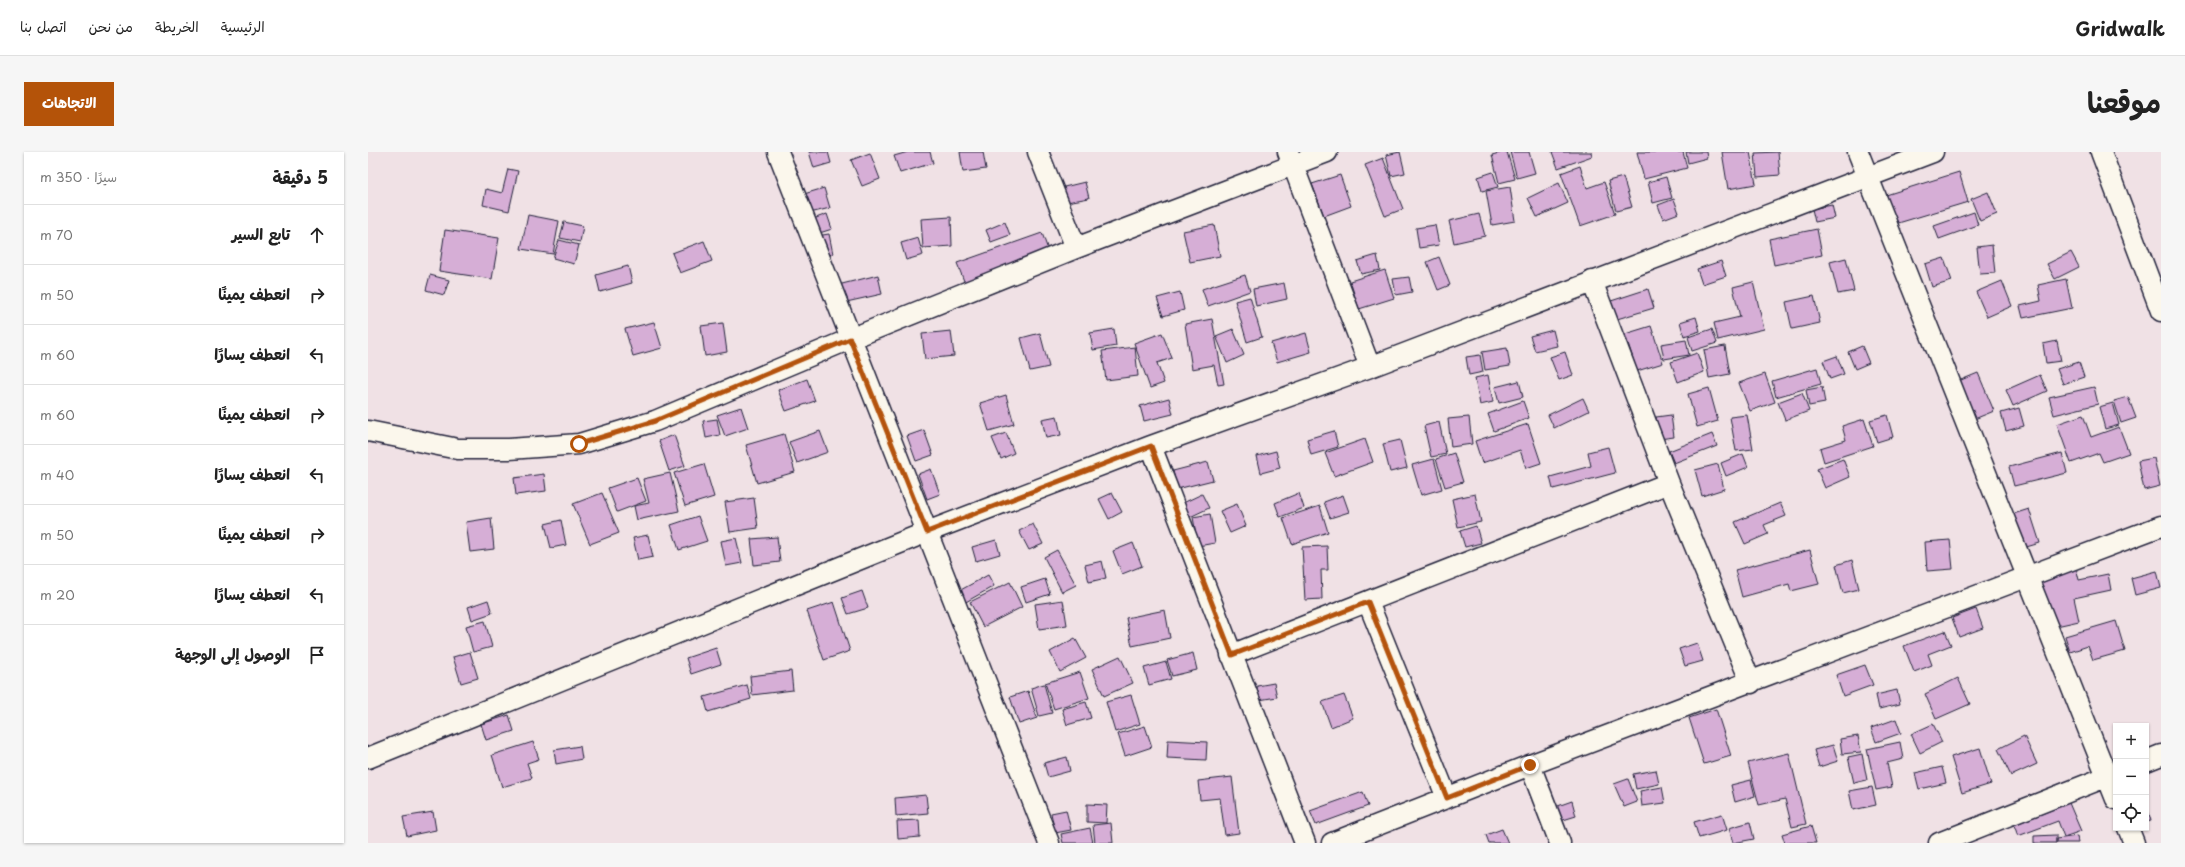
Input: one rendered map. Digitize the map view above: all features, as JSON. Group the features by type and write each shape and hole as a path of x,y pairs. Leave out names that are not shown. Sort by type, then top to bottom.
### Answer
{"street":[{"path":"778,152 850,339 1049,843"},
{"path":"1038,152 1076,248"},
{"path":"368,431 458,449 509,450 579,444 655,421 850,339 1076,248 1290,159 1327,152"},
{"path":"1858,152 2028,578 2112,775 2115,795"},
{"path":"368,758 927,532 1151,446 1370,367 1933,152"},
{"path":"2101,152 2159,302"},
{"path":"1290,159 1370,367"},
{"path":"1592,281 1669,483 1751,683"},
{"path":"1151,446 1305,843"},
{"path":"1232,655 1669,483"},
{"path":"1332,843 1530,765 1751,683 2161,526"},
{"path":"1368,602 1447,798"},
{"path":"2149,760 2161,755"},
{"path":"1530,765 1560,843"},
{"path":"1939,843 2112,775"},
{"path":"2129,831 2134,843"}],"building":[{"path":"809,152 828,152 831,163 814,168"},
{"path":"908,152 930,152 933,163 900,173 894,156"},
{"path":"960,152 983,152 986,169 963,172"},
{"path":"1400,152 1405,173 1391,176 1386,155"},
{"path":"1507,152 1515,179 1499,183 1492,155"},
{"path":"1510,152 1529,152 1535,173 1517,178"},
{"path":"1552,152 1591,152 1592,156 1558,168"},
{"path":"1637,152 1683,152 1687,168 1644,179"},
{"path":"1686,152 1706,152 1707,158 1688,163"},
{"path":"1722,152 1750,152 1756,184 1728,189"},
{"path":"1778,152 1780,175 1757,177 1755,153"},
{"path":"870,153 880,179 862,186 851,160"},
{"path":"1383,158 1403,209 1385,216 1365,165"},
{"path":"1580,166 1587,188 1604,182 1615,214 1580,226 1561,173"},
{"path":"508,169 518,171 509,211 483,205 486,189 502,193"},
{"path":"1493,172 1498,187 1482,191 1478,177"},
{"path":"1959,172 1968,202 1895,224 1886,195"},
{"path":"1340,175 1351,206 1324,216 1312,184"},
{"path":"1623,177 1632,207 1616,211 1608,181"},
{"path":"1666,177 1672,198 1653,203 1648,182"},
{"path":"1085,182 1089,198 1067,202 1064,187"},
{"path":"1559,183 1568,203 1537,217 1528,198"},
{"path":"1510,187 1515,221 1492,225 1486,191"},
{"path":"824,188 830,208 810,213 804,194"},
{"path":"1988,192 1997,214 1980,221 1971,199"},
{"path":"1674,199 1679,213 1663,219 1658,205"},
{"path":"1832,205 1835,218 1815,222 1812,209"},
{"path":"1974,212 1978,225 1939,239 1934,226"},
{"path":"827,214 832,229 807,237 802,223"},
{"path":"1479,214 1485,236 1454,243 1449,221"},
{"path":"528,215 559,221 553,254 521,249"},
{"path":"951,217 952,246 923,248 921,219"},
{"path":"564,222 583,226 580,242 560,238"},
{"path":"1005,222 1010,235 991,242 986,230"},
{"path":"1214,225 1220,256 1190,262 1183,231"},
{"path":"1435,225 1439,245 1419,248 1416,228"},
{"path":"1817,229 1822,255 1774,265 1769,239"},
{"path":"445,230 499,238 492,279 439,271"},
{"path":"1042,233 1053,264 969,294 957,263"},
{"path":"829,234 833,254 813,258 810,237"},
{"path":"918,238 923,255 906,260 901,243"},
{"path":"559,240 579,245 574,264 553,258"},
{"path":"704,241 712,261 680,273 672,253"},
{"path":"1992,245 1995,273 1980,274 1977,247"},
{"path":"2071,252 2079,267 2055,279 2047,264"},
{"path":"1377,255 1380,270 1361,274 1357,261"},
{"path":"1439,257 1450,285 1438,290 1427,262"},
{"path":"1846,258 1854,291 1838,294 1830,262"},
{"path":"1944,258 1952,281 1932,287 1925,264"},
{"path":"1721,261 1726,276 1702,284 1697,269"},
{"path":"628,266 632,283 600,292 596,275"},
{"path":"1385,270 1394,298 1359,309 1350,281"},
{"path":"430,275 449,280 444,295 426,290"},
{"path":"878,275 882,294 842,303 838,285"},
{"path":"1245,275 1250,291 1208,306 1202,289"},
{"path":"1409,277 1412,292 1396,295 1393,279"},
{"path":"2066,279 2072,308 2023,318 2020,306 2041,301 2038,285"},
{"path":"2002,281 2012,306 1987,317 1976,292"},
{"path":"1753,282 1764,329 1718,340 1714,323 1740,317 1733,287"},
{"path":"1284,283 1287,299 1256,306 1253,289"},
{"path":"1648,289 1654,308 1617,319 1611,301"},
{"path":"1180,292 1184,310 1163,316 1157,298"},
{"path":"1814,296 1820,323 1792,329 1786,302"},
{"path":"1250,297 1262,337 1247,342 1235,301"},
{"path":"1696,317 1700,331 1684,336 1680,322"},
{"path":"1212,319 1224,384 1218,385 1214,365 1192,369 1185,324"},
{"path":"654,322 662,348 633,356 625,329"},
{"path":"723,323 727,352 705,356 701,326"},
{"path":"1651,326 1663,363 1637,371 1625,334"},
{"path":"1114,329 1116,346 1093,350 1090,333"},
{"path":"1233,329 1244,355 1227,363 1216,336"},
{"path":"1712,329 1717,343 1692,351 1688,337"},
{"path":"1553,330 1557,346 1535,351 1530,336"},
{"path":"951,331 954,356 925,359 922,334"},
{"path":"1040,333 1049,367 1030,371 1021,338"},
{"path":"1162,333 1172,358 1157,363 1164,383 1150,388 1134,343"},
{"path":"1306,333 1311,352 1277,362 1271,343"},
{"path":"1686,340 1689,355 1664,359 1661,344"},
{"path":"2057,341 2061,361 2046,363 2043,344"},
{"path":"1725,346 1730,374 1709,378 1704,350"},
{"path":"1862,346 1869,363 1855,369 1848,352"},
{"path":"1135,347 1138,376 1106,380 1102,351"},
{"path":"1507,348 1510,366 1485,370 1482,352"},
{"path":"1565,352 1573,375 1559,380 1550,357"},
{"path":"1697,353 1704,372 1678,382 1671,362"},
{"path":"1480,355 1483,372 1469,375 1466,357"},
{"path":"1837,356 1844,374 1830,379 1823,361"},
{"path":"2079,362 2084,377 2063,384 2057,369"},
{"path":"1817,368 1821,384 1776,397 1772,381"},
{"path":"1978,373 1994,411 1972,420 1956,382"},
{"path":"1765,374 1775,402 1750,411 1739,383"},
{"path":"1488,375 1493,402 1480,405 1475,378"},
{"path":"2040,375 2047,391 2013,406 2006,390"},
{"path":"807,379 815,401 786,411 778,390"},
{"path":"1519,381 1523,397 1499,403 1495,387"},
{"path":"1822,387 1825,403 1809,406 1806,390"},
{"path":"2094,387 2098,404 2054,415 2049,397"},
{"path":"1709,388 1718,421 1697,427 1688,394"},
{"path":"1802,393 1809,411 1785,420 1778,402"},
{"path":"1006,395 1014,424 989,431 980,403"},
{"path":"2128,397 2136,418 2121,423 2114,401"},
{"path":"1169,398 1173,414 1144,421 1140,406"},
{"path":"1583,398 1589,411 1554,428 1548,415"},
{"path":"1523,401 1529,418 1494,431 1488,414"},
{"path":"2113,403 2119,425 2105,429 2099,407"},
{"path":"741,407 748,428 725,436 717,415"},
{"path":"2019,408 2024,426 2006,431 2001,413"},
{"path":"1671,415 1674,437 1659,439 1656,417"},
{"path":"1747,415 1753,449 1736,451 1730,417"},
{"path":"1887,415 1893,437 1877,442 1870,420"},
{"path":"2083,415 2091,437 2119,427 2129,453 2103,462 2099,453 2071,463 2057,424"},
{"path":"1057,416 1061,435 1046,438 1042,419"},
{"path":"1469,417 1472,444 1451,447 1448,419"},
{"path":"717,419 720,435 706,438 703,421"},
{"path":"1864,419 1873,446 1824,462 1820,448 1846,440 1842,426"},
{"path":"1439,422 1446,454 1431,457 1424,426"},
{"path":"1528,424 1541,463 1526,468 1520,450 1482,463 1475,441"},
{"path":"924,430 933,455 916,461 907,436"},
{"path":"820,431 828,452 797,463 789,442"},
{"path":"1334,431 1338,447 1311,455 1307,439"},
{"path":"1006,433 1014,453 1001,459 992,438"},
{"path":"784,434 795,472 757,483 746,445"},
{"path":"1712,434 1717,446 1674,463 1669,451"},
{"path":"674,435 685,466 669,471 659,441"},
{"path":"1365,439 1373,462 1334,476 1325,453"},
{"path":"1400,440 1407,468 1390,472 1383,444"},
{"path":"1608,447 1615,473 1553,489 1550,477 1591,466 1588,452"},
{"path":"1276,451 1280,468 1261,473 1257,456"},
{"path":"1454,453 1463,482 1445,487 1436,459"},
{"path":"2062,453 2067,473 2014,486 2009,467"},
{"path":"1743,454 1748,467 1726,476 1721,463"},
{"path":"2154,458 2160,486 2144,490 2138,461"},
{"path":"1434,459 1442,489 1421,495 1412,465"},
{"path":"1843,459 1850,477 1825,488 1817,469"},
{"path":"1208,462 1213,480 1177,489 1173,471"},
{"path":"704,464 714,497 685,506 674,473"},
{"path":"1718,464 1724,489 1702,496 1695,470"},
{"path":"931,469 940,494 927,499 918,474"},
{"path":"670,473 679,511 637,520 634,506 649,503 643,479"},
{"path":"544,474 546,491 516,495 514,478"},
{"path":"637,478 646,501 617,512 608,488"},
{"path":"602,493 619,533 590,544 573,504"},
{"path":"1112,493 1122,512 1109,519 1099,499"},
{"path":"1299,493 1304,508 1280,517 1275,503"},
{"path":"1202,494 1209,508 1190,517 1183,503"},
{"path":"1475,494 1481,522 1458,527 1452,499"},
{"path":"1343,495 1349,512 1330,518 1324,502"},
{"path":"754,498 758,528 730,532 725,502"},
{"path":"1780,503 1786,516 1764,525 1768,534 1745,544 1735,522"},
{"path":"1237,504 1246,526 1230,533 1220,511"},
{"path":"1320,506 1328,532 1292,544 1283,518"},
{"path":"2029,509 2040,543 2016,550 2004,517"},
{"path":"1210,514 1215,543 1198,546 1193,517"},
{"path":"698,516 707,541 679,550 671,525"},
{"path":"491,518 494,549 470,552 466,522"},
{"path":"561,520 566,545 551,548 545,524"},
{"path":"1033,524 1043,544 1029,550 1019,531"},
{"path":"1476,526 1481,543 1465,547 1460,531"},
{"path":"648,535 653,557 638,560 633,538"},
{"path":"777,537 780,562 754,565 751,539"},
{"path":"736,538 742,563 726,566 721,541"},
{"path":"996,540 1000,554 976,561 972,547"},
{"path":"1950,540 1953,569 1927,571 1925,542"},
{"path":"1133,543 1142,566 1122,574 1113,551"},
{"path":"1327,546 1328,570 1321,570 1322,599 1305,600 1302,547"},
{"path":"1057,550 1076,585 1062,592 1044,557"},
{"path":"1810,550 1819,584 1791,591 1789,584 1742,597 1735,570"},
{"path":"1852,560 1859,589 1843,593 1836,565"},
{"path":"1102,561 1106,578 1089,582 1085,565"},
{"path":"2076,567 2079,580 2108,574 2111,590 2074,598 2079,621 2043,629 2031,576"},
{"path":"2157,571 2161,588 2135,595 2131,578"},
{"path":"988,575 994,586 964,603 957,592"},
{"path":"1045,579 1050,594 1026,602 1021,587"},
{"path":"1010,582 1022,607 983,627 970,602"},
{"path":"862,591 868,608 848,614 842,598"},
{"path":"488,600 492,613 472,620 468,607"},
{"path":"1063,600 1067,625 1039,629 1035,604"},
{"path":"834,602 850,651 824,660 807,611"},
{"path":"1976,609 1983,628 1959,637 1952,618"},
{"path":"1165,610 1170,638 1132,646 1126,618"},
{"path":"485,621 492,647 473,652 466,626"},
{"path":"2116,621 2125,651 2093,660 2088,646 2070,652 2065,636"},
{"path":"1945,631 1951,645 1928,654 1932,665 1914,672 1904,646"},
{"path":"1075,638 1086,658 1060,672 1050,652"},
{"path":"1697,643 1703,661 1685,666 1679,649"},
{"path":"716,648 721,664 691,674 686,658"},
{"path":"470,652 478,678 461,683 453,657"},
{"path":"1193,653 1197,670 1172,676 1167,660"},
{"path":"1120,656 1133,683 1104,696 1092,669"},
{"path":"1166,662 1171,679 1149,685 1144,668"},
{"path":"1865,665 1873,685 1843,696 1836,675"},
{"path":"791,671 793,690 752,695 750,676"},
{"path":"1080,672 1089,698 1054,709 1045,683"},
{"path":"1958,678 1970,704 1936,719 1925,694"},
{"path":"1274,683 1277,697 1259,700 1257,686"},
{"path":"1044,684 1052,713 1039,716 1031,688"},
{"path":"747,685 751,699 708,712 704,697"},
{"path":"1897,690 1900,704 1879,709 1876,695"},
{"path":"1028,691 1037,718 1019,724 1010,697"},
{"path":"1131,695 1140,724 1115,732 1106,702"},
{"path":"1344,695 1353,718 1331,727 1322,702"},
{"path":"1086,702 1091,718 1067,725 1062,709"},
{"path":"1716,709 1731,756 1704,764 1689,718"},
{"path":"509,715 514,731 486,740 481,724"},
{"path":"1896,719 1901,733 1876,742 1871,728"},
{"path":"1933,724 1942,742 1920,753 1911,734"},
{"path":"1145,726 1152,747 1125,756 1118,734"},
{"path":"1858,736 1861,752 1842,754 1840,739"},
{"path":"2024,736 2037,764 2011,776 1998,749"},
{"path":"1168,740 1207,742 1206,760 1167,758"},
{"path":"533,742 539,759 527,763 532,778 502,787 492,755"},
{"path":"1900,742 1903,759 1887,763 1892,787 1876,790 1867,749"},
{"path":"1833,745 1838,761 1819,767 1814,750"},
{"path":"580,746 582,759 556,764 554,750"},
{"path":"1980,748 1991,784 1962,793 1951,757"},
{"path":"1789,753 1806,824 1792,827 1785,799 1759,805 1748,763"},
{"path":"1862,754 1867,780 1854,783 1848,757"},
{"path":"1067,757 1070,771 1048,777 1044,763"},
{"path":"1942,767 1946,783 1919,789 1915,773"},
{"path":"1656,770 1659,784 1636,789 1633,774"},
{"path":"1232,777 1239,833 1225,835 1220,798 1200,800 1198,781"},
{"path":"1628,779 1637,802 1624,807 1614,784"},
{"path":"1751,780 1755,796 1735,802 1731,785"},
{"path":"1662,787 1665,803 1642,806 1640,791"},
{"path":"1872,787 1876,805 1853,810 1849,791"},
{"path":"1363,792 1368,806 1316,825 1310,811"},
{"path":"926,795 928,813 896,816 895,798"},
{"path":"1572,801 1576,816 1560,821 1555,807"},
{"path":"2069,803 2081,831 2064,837 2058,821 2018,836 2014,825"},
{"path":"1087,804 1107,805 1106,823 1087,822"},
{"path":"1066,810 1071,830 1055,833 1051,813"},
{"path":"433,812 436,830 407,836 403,817"},
{"path":"1722,814 1727,830 1699,838 1694,822"},
{"path":"919,820 920,837 898,839 897,821"},
{"path":"1750,822 1754,839 1733,843 1729,828"},
{"path":"1111,823 1113,843 1095,843 1093,825"},
{"path":"1811,826 1816,843 1785,843 1782,834"},
{"path":"1090,828 1093,843 1063,843 1061,834"},
{"path":"1502,829 1508,843 1489,843 1486,835"},
{"path":"2056,835 2056,843 2034,843 2034,836"},
{"path":"2077,836 2078,843 2056,843 2056,839"}],"route":[{"path":"579,444 655,421 850,339 927,532 1151,446 1232,655 1368,602 1447,798 1530,765"}]}
